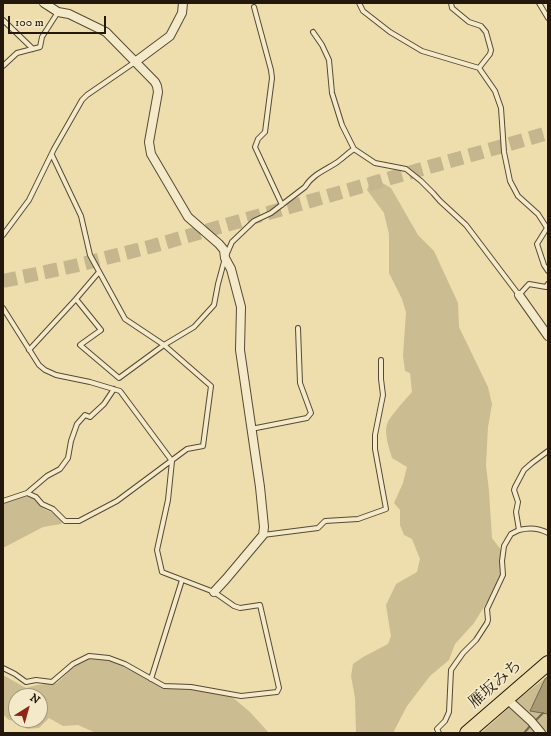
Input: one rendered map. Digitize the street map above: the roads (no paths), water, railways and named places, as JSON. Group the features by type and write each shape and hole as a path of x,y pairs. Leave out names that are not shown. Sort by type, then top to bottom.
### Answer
{"highway":[{"name":"雁坂みち","path":"467,733 548,663"}],"street":[{"path":"44,3 58,12 68,14 106,32 155,82 158,92 149,142 151,154 188,217 224,250 225,258 230,270 240,307 240,350 264,527 263,535 214,592"},
{"path":"135,62 170,36 182,12 183,3"},
{"path":"519,295 548,336"},
{"path":"507,699 533,723 541,733"}],"lane":[{"path":"359,3 363,11 390,32 422,51 479,68 495,91 501,108 504,152 510,181 518,196 538,214 547,228 537,244 544,265 548,271"},
{"path":"451,3 452,8 469,22 480,26 486,32 491,50 490,54 479,68"},
{"path":"539,3 548,18"},
{"path":"254,7 272,78 265,132 258,139 255,147 282,205"},
{"path":"3,66 17,53 40,47 42,37 58,12"},
{"path":"3,20 33,49"},
{"path":"313,32 322,45 329,60 332,93 342,125 354,149 375,163 406,169 421,181 466,225 519,295 529,284 546,287 548,284"},
{"path":"3,235 29,200 82,100 86,95 135,62"},
{"path":"76,299 101,330 80,345 119,378 164,345 194,327 214,305 225,258 232,242 254,221 271,213 322,171 338,162 354,149"},
{"path":"27,493 36,497 42,504 53,509 65,521 79,521 117,501 187,449 203,446 212,386 164,345 126,319 90,255 81,216 52,155"},
{"path":"29,350 99,272"},
{"path":"3,308 39,365 45,370 56,375 90,382 120,391 172,461 168,500 157,550 162,572 214,592 234,606 240,608 260,605 279,688 276,692 241,696 191,688 164,686 125,664 110,658 89,656 73,664 52,682 36,680 26,682 3,668"},
{"path":"251,429 308,418 311,413 300,383 298,328"},
{"path":"263,535 318,528 325,521 358,519 386,509 375,449 375,435 383,395 380,379 381,360"},
{"path":"3,501 27,493 47,476 60,469 68,458 71,441 77,424 85,415 90,417 104,404 114,389"},
{"path":"517,531 516,512 518,502 514,490 515,487 524,470 548,451"},
{"path":"439,733 437,730 445,721 449,712 451,670 463,652 476,640 488,620 487,609 503,575 502,561 504,546 511,534 517,531 528,528 542,530 548,533"},
{"path":"152,679 182,580"}],"waterway":[{"path":"534,722 543,713"},
{"path":"524,733 531,725"}],"tunnel":[{"path":"3,281 74,266 153,246 548,133"}]}
